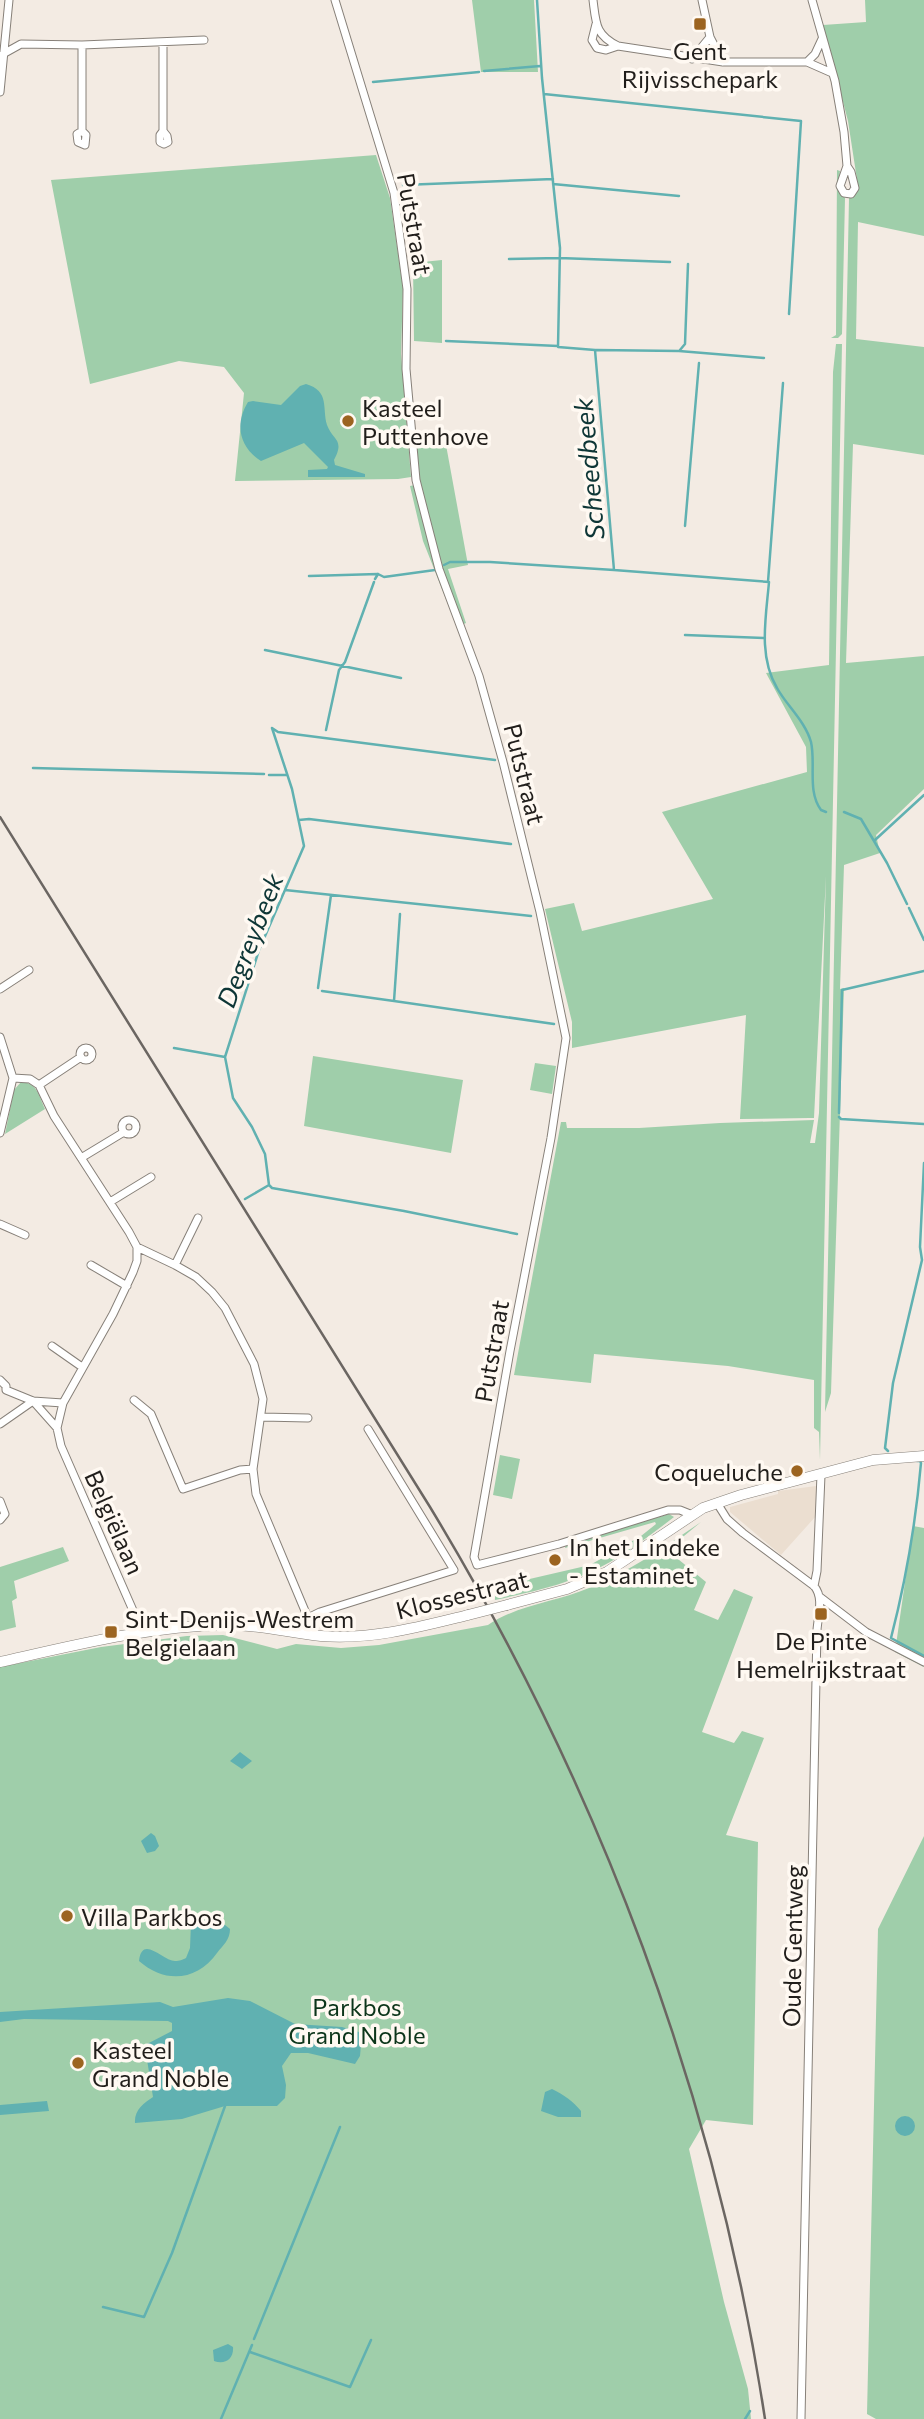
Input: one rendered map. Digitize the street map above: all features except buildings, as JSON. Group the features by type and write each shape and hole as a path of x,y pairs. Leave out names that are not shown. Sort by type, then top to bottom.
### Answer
{"street":[{"path":"0,92 9,0"},
{"name":"Putstraat","path":"335,0 394,193 399,219 407,289 406,369 416,480 439,569 479,676 500,750 540,912 566,1038 553,1124 474,1557 477,1565 559,1544 668,1510 680,1510 690,1514"},
{"path":"593,0 596,23 603,37 618,46 692,59 807,62 832,73"},
{"path":"702,0 710,37 723,61"},
{"path":"812,0 840,106 847,166"},
{"path":"596,23 592,40 597,48 606,50 618,46"},
{"path":"6,33 21,44"},
{"path":"692,59 710,37"},
{"path":"807,62 815,54 822,38"},
{"path":"3,54 21,44 82,45 204,40"},
{"path":"163,43 163,131"},
{"path":"82,45 82,131"},
{"path":"0,989 29,970"},
{"path":"0,1037 12,1081 0,1133"},
{"path":"39,1085 81,1057"},
{"path":"12,1081 30,1079 39,1085 54,1116 137,1247 137,1261 127,1286 63,1403 57,1428"},
{"path":"81,1158 124,1132"},
{"path":"110,1202 151,1177"},
{"path":"175,1265 198,1218"},
{"path":"0,1224 25,1235"},
{"path":"137,1247 196,1277 212,1292 225,1308 254,1364 263,1399 253,1469 256,1494 308,1618 305,1633"},
{"path":"91,1265 127,1286"},
{"path":"52,1346 82,1367"},
{"name":"Belgiëlaan","path":"0,1380 6,1386 3,1391 33,1401 63,1403"},
{"path":"134,1400 151,1414 183,1489 240,1470 253,1469"},
{"path":"0,1424 33,1401"},
{"name":"Belgiëlaan","path":"33,1401 57,1428 61,1446 142,1631"},
{"path":"262,1417 308,1418"},
{"path":"308,1618 454,1570 368,1429"},
{"name":"Klossestraat","path":"0,1662 142,1631 229,1624 349,1637 385,1634 567,1589 607,1572 641,1552 690,1514 717,1503 873,1460 924,1456"},
{"path":"814,1586 821,1475"},
{"path":"0,1501 5,1514 0,1520"},
{"path":"717,1503 727,1519 818,1589 820,1597 866,1632 924,1662"},
{"name":"Oude Gentweg","path":"801,2419 820,1597"}],"shaded area":[{"path":"816,1486 816,1516 781,1555 730,1512 730,1507 778,1494 778,1491"}],"green space":[{"path":"472,0 534,0 538,72 481,72"},
{"path":"865,0 924,0 924,236 858,222 856,339 924,347 924,455 853,444 846,663 924,656 924,789 876,835 880,853 844,865 840,989 844,988 831,1393 825,1412 849,198 854,196 858,186 848,121 823,25 866,22"},
{"path":"376,155 390,198 403,288 401,354 411,477 235,481 244,393 224,367 179,361 90,384 51,180"},
{"path":"837,170 840,171 838,191 845,198 842,334 838,338 831,338 836,335"},
{"path":"442,260 442,343 414,341 413,263"},
{"path":"836,344 842,344 820,1460 819,1432 814,1428 814,1380 728,1366 594,1354 591,1383 514,1375 561,1122 566,1122 567,1128 639,1128 814,1120 810,1143 815,1143 819,1113 826,876 814,1118 740,1119 746,1015 572,1048 572,1022 545,909 574,903 582,931 713,899 662,812 807,772 806,747 766,673 829,665 833,372"},
{"path":"444,434 468,565 448,569 466,623 457,627 423,541 410,486 420,484 415,436"},
{"path":"313,1056 463,1080 451,1153 304,1126"},
{"path":"535,1063 556,1066 552,1094 530,1090"},
{"path":"21,1082 34,1087 45,1109 5,1134 14,1090"},
{"path":"500,1455 520,1459 512,1499 493,1495"},
{"path":"669,1514 674,1517 638,1544 587,1574 554,1586 495,1600 495,1591 499,1586 590,1565 641,1536 656,1524 655,1522 565,1548 566,1545"},
{"name":"Parkbos Grand Noble","path":"701,1522 667,1550 706,1582 694,1610 718,1620 734,1589 753,1597 702,1732 734,1743 742,1731 764,1738 726,1835 758,1842 753,2125 706,2120 689,2149 724,2302 748,2389 751,2419 0,2419 0,1667 101,1647 187,1636 223,1635 277,1649 296,1644 341,1648 379,1645 488,1625 524,1608 604,1582 647,1558"},
{"path":"913,1526 924,1528 924,1667 895,1652"},
{"path":"63,1547 69,1561 14,1581 17,1598 12,1601 16,1627 0,1631 0,1567"},
{"path":"924,1836 924,2419 876,2419 867,2414 878,1929"}],"water":[{"path":"306,384 319,391 324,401 327,425 338,444 335,465 365,474 365,477 308,477 308,470 328,467 304,443 261,461 248,450 240,427 248,402 281,405 300,386"},
{"path":"240,1752 252,1761 242,1769 230,1761"},
{"path":"151,1833 159,1846 155,1851 147,1853 141,1841"},
{"path":"195,1920 225,1925 230,1929 226,1942 200,1969 190,1974 170,1976 139,1961 141,1953 149,1949 170,1960 186,1958 190,1948 191,1923"},
{"path":"228,1998 250,2001 295,2024 342,2027 362,2033 360,2056 355,2064 308,2053 291,2053 282,2066 286,2085 285,2098 277,2106 225,2106 182,2119 135,2123 138,2111 153,2097 145,2047 172,2031 172,2023 24,2019 0,2022 0,2012 160,2002 173,2007"},
{"path":"552,2089 575,2104 581,2111 581,2117 558,2117 541,2111 545,2092"},
{"path":"47,2101 49,2111 0,2115 0,2105"},
{"path":"905,2116 912,2119 915,2126 912,2133 905,2136 898,2133 895,2126 898,2119"},
{"path":"228,2344 233,2347 230,2358 222,2362 214,2361 213,2350"}],"waterway":[{"name":"Scheedbeek","path":"537,0 542,78 560,248 558,347 595,350 614,570 769,582 765,622 767,663 777,688 808,734 812,750 814,794 821,810 826,812"},
{"path":"484,71 540,66"},
{"path":"373,82 479,72"},
{"path":"544,94 801,121 789,314"},
{"path":"403,185 553,179"},
{"path":"553,184 679,196"},
{"path":"509,259 670,262"},
{"path":"680,350 685,344 688,264"},
{"path":"446,341 558,346"},
{"path":"596,350 679,351 764,358"},
{"path":"685,526 699,363"},
{"path":"768,582 783,383"},
{"name":"Degreybeek","path":"444,565 450,562 490,562 614,570"},
{"name":"Degreybeek","path":"375,579 378,574 384,577 435,570"},
{"path":"309,576 378,574"},
{"name":"Degreybeek","path":"326,730 339,670 345,662 374,582"},
{"path":"685,635 765,638"},
{"path":"265,650 401,678"},
{"name":"Degreybeek","path":"245,1199 269,1185 265,1154 252,1127 233,1098 225,1057 259,950 304,846 292,789 272,728 278,732 495,760"},
{"path":"33,768 264,774"},
{"path":"269,775 287,775"},
{"path":"875,840 924,795"},
{"name":"Scheedbeek","path":"844,812 861,819 907,904"},
{"path":"299,820 309,819 511,844"},
{"path":"285,890 531,916"},
{"path":"318,988 331,895"},
{"name":"Scheedbeek","path":"909,908 924,940"},
{"path":"322,991 394,1001 400,914"},
{"name":"Scheedbeek","path":"839,1113 842,990 924,971"},
{"path":"394,1001 554,1024"},
{"path":"174,1048 225,1057"},
{"name":"Scheedbeek","path":"839,1117 924,1124"},
{"name":"Scheedbeek","path":"888,1451 885,1448 893,1383 922,1260 920,1247 924,1163"},
{"path":"269,1185 272,1188 517,1234"},
{"name":"Scheedbeek","path":"917,1461 921,1463 913,1529 891,1638 924,1656"},
{"path":"103,2307 144,2317 172,2253 225,2106"},
{"path":"254,2339 340,2127"},
{"path":"250,2352 350,2387 371,2340"},
{"path":"221,2419 252,2345"},
{"path":"745,2419 750,2411"}],"railway":[{"path":"0,817 430,1507 491,1613 547,1722 597,1833 642,1946 682,2062 716,2179 743,2299 765,2419"}],"place":[{"name":"Gent Rijvisschepark","path":"700,24"},
{"name":"Kasteel Puttenhove","path":"348,421"},
{"name":"Coqueluche","path":"797,1471"},
{"name":"In het Lindeke - Estaminet","path":"555,1560"},
{"name":"De Pinte Hemelrijkstraat","path":"821,1614"},
{"name":"Sint-Denijs-Westrem Belgielaan","path":"111,1632"},
{"name":"Villa Parkbos","path":"67,1916"},
{"name":"Kasteel Grand Noble","path":"78,2063"}]}
